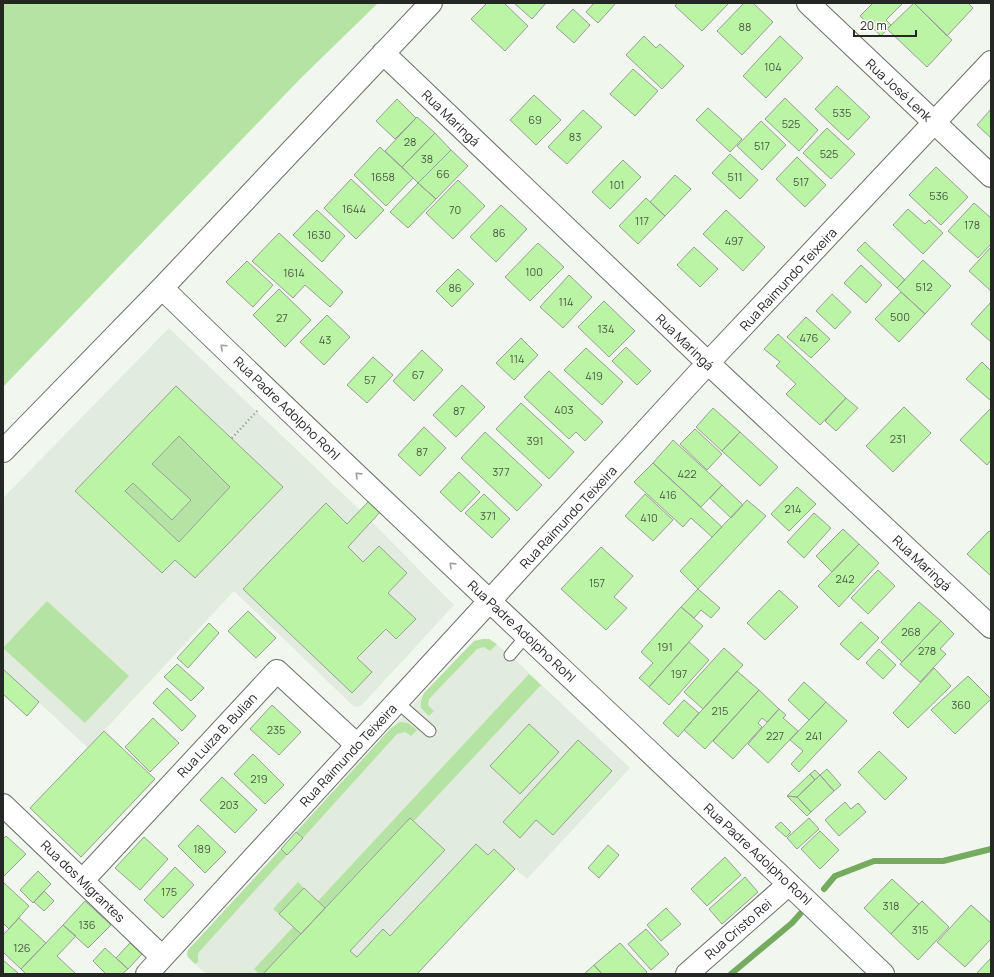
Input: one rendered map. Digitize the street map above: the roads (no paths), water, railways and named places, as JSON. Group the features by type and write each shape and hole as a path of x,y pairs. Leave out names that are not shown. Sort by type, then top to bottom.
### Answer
{"street":[{"path":"3,451 162,288 432,3"},
{"name":"Rua José Lenk","path":"808,3 991,176"},
{"name":"Rua Maringá","path":"383,54 708,364 991,627"},
{"name":"Rua Raimundo Teixeira","path":"154,969 357,745 708,364 991,62"},
{"name":"Rua Padre Adolpho Rohl","path":"162,288 882,974"},
{"name":"Rua Luiza B. Bulian","path":"83,880 277,671 357,745"},
{"name":"Rua dos Migrantes","path":"3,805 83,880 154,969"},
{"name":"Rua Cristo Rei","path":"687,974 789,884"}],"lane":[{"path":"510,655 527,635"},
{"path":"397,702 430,731"}],"waterway":[{"path":"824,889 835,876 874,861 943,861 991,849"},
{"path":"731,974 792,923 800,914"}]}
